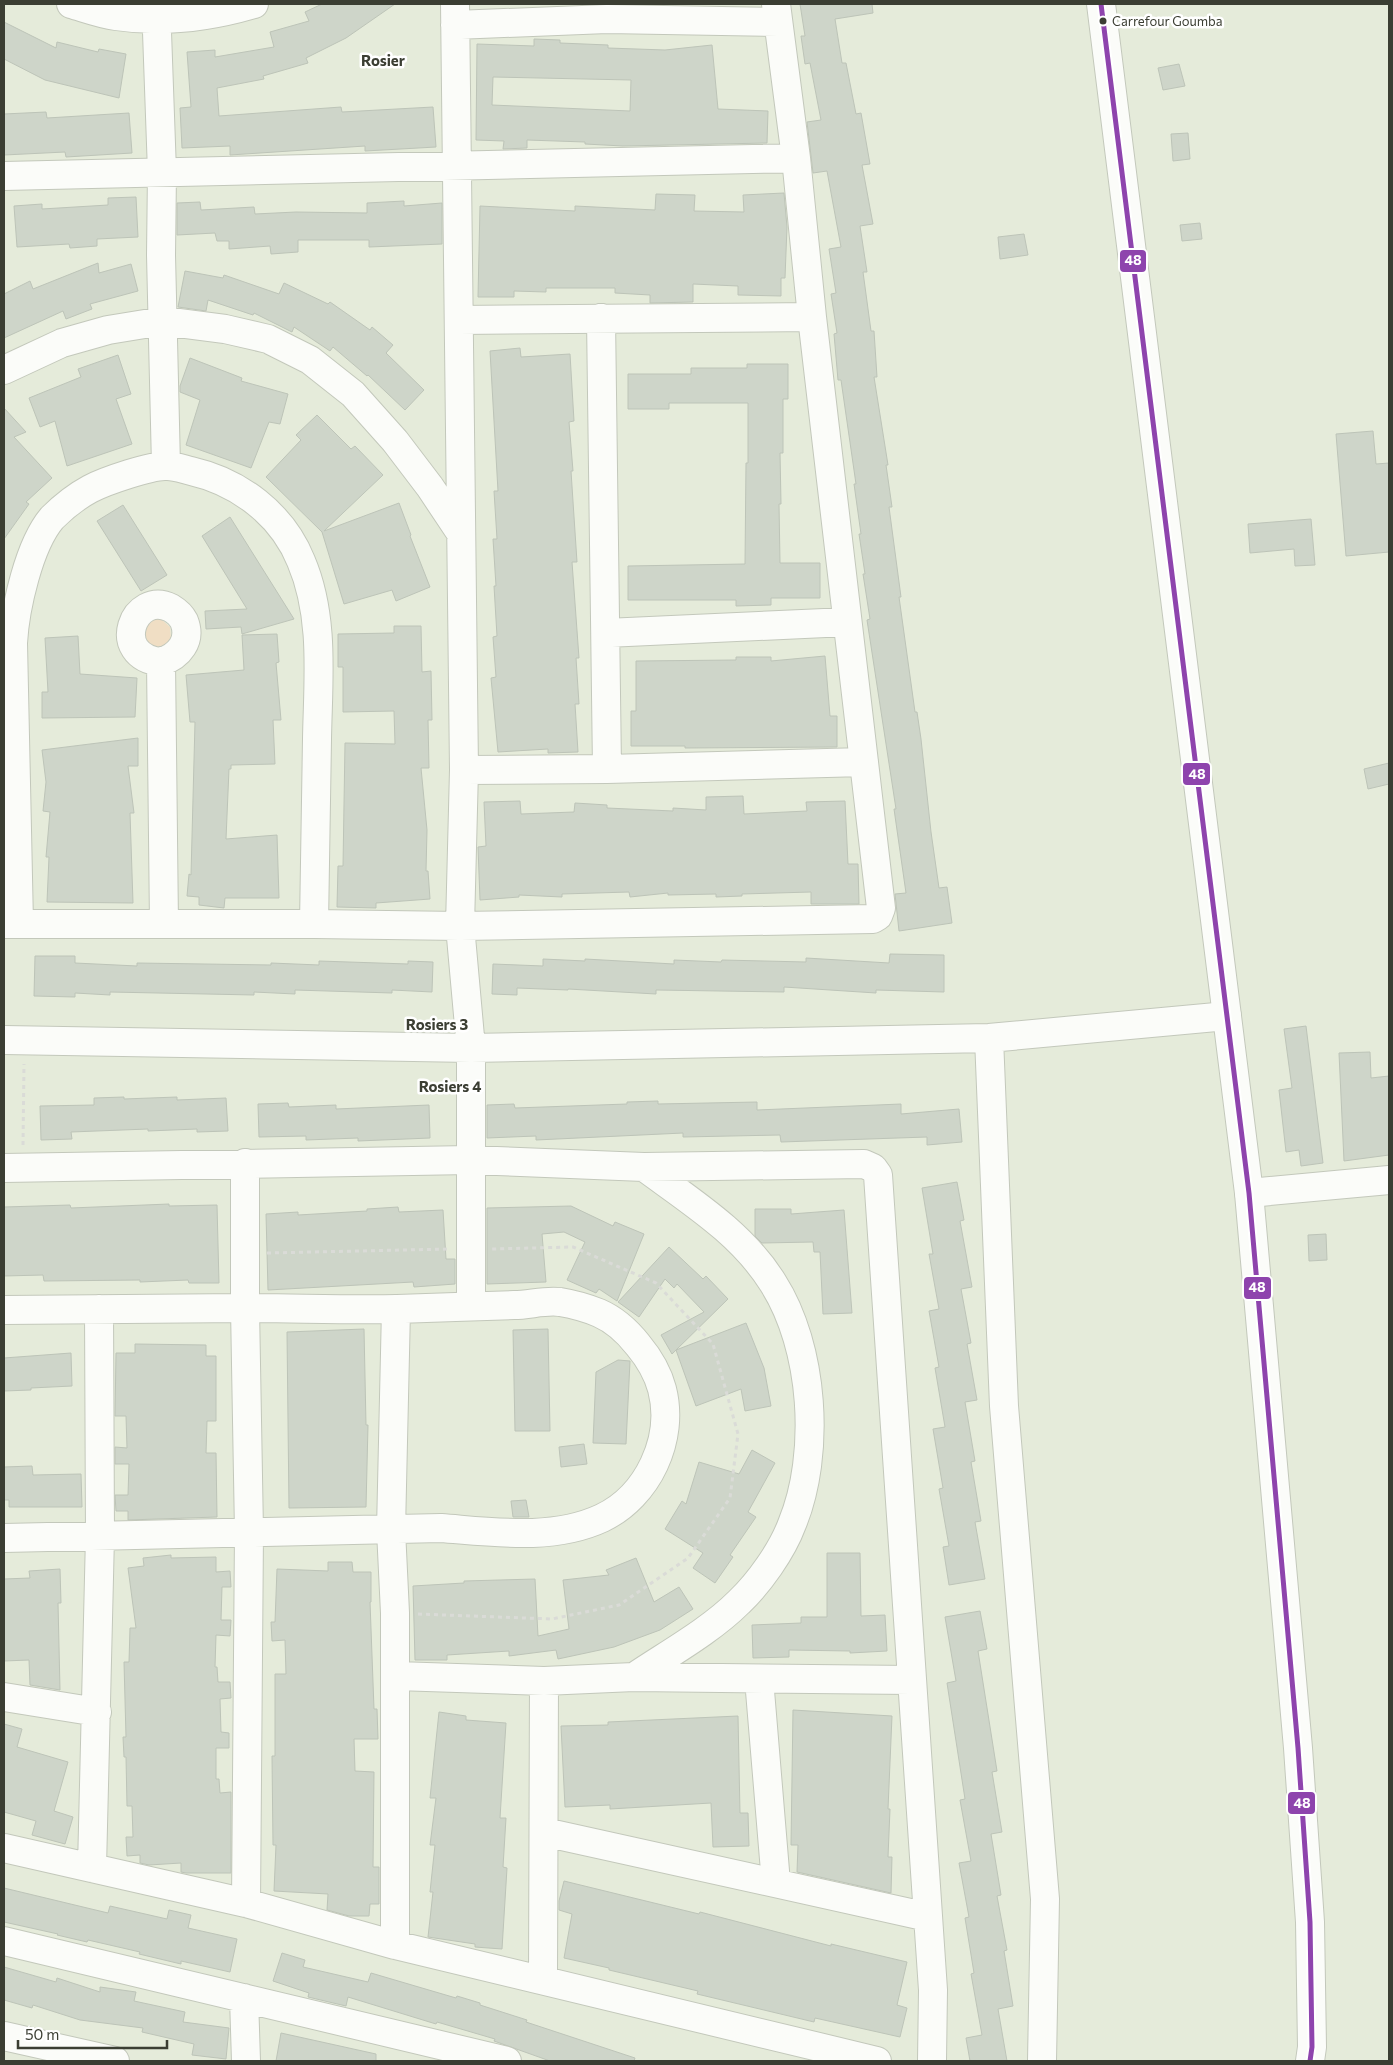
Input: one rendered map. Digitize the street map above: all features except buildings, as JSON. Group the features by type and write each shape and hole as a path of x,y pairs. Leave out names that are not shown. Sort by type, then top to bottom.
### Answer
{"street":[{"path":"71,4 114,16 156,12 201,15 254,4"},
{"path":"1102,4 1249,1193 1300,1767 1310,1922 1312,2047 1310,2061"},
{"path":"314,924 318,644 310,587 301,560 279,523 247,495 229,484 205,474 166,466 142,471 91,489 70,502 52,519 39,538 22,586 14,618 11,924 460,926 873,919 878,916 881,908 812,317 796,158 777,13 607,11 455,14 464,770 460,926 471,1048 471,1306"},
{"path":"156,12 162,172 166,466"},
{"path":"4,176 796,158"},
{"path":"460,320 812,317"},
{"path":"601,318 607,769"},
{"path":"4,370 62,343 108,330 163,320 226,329 268,339 310,360 353,394 395,441 430,487 460,532"},
{"path":"606,633 847,622"},
{"path":"161,662 164,924"},
{"path":"464,770 607,769 864,762"},
{"path":"14,1040 471,1048 989,1038 1227,1016"},
{"path":"989,1038 1004,1406 1045,1899 1042,2061"},
{"path":"13,1168 470,1160 644,1167 864,1164 873,1168 878,1175 933,1990 932,2061"},
{"path":"245,1163 245,1308 249,1532 246,1903"},
{"path":"634,1677 716,1622 738,1604 756,1585 792,1525 805,1483 810,1418 808,1385 801,1354 789,1316 773,1283 753,1257 727,1230 644,1167"},
{"path":"1249,1193 1389,1180"},
{"path":"4,1310 396,1309 558,1302 597,1313 615,1322 644,1353 663,1390 665,1416 662,1441 654,1468 637,1492 604,1517 573,1528 553,1532 441,1528 4,1538"},
{"path":"92,1868 100,1536 99,1309"},
{"path":"394,1945 396,1676 391,1530 396,1309"},
{"path":"396,1676 544,1681 634,1677 911,1680"},
{"path":"759,1679 776,1883"},
{"path":"543,1980 544,1681"},
{"path":"4,1696 97,1712"},
{"path":"544,1832 928,1917"},
{"path":"4,1848 246,1903 394,1945 877,2061"},
{"path":"4,1941 507,2061"},
{"path":"244,1998 246,2061"},
{"path":"4,2036 111,2061"}],"path":[{"path":"13,1168 14,1040"},
{"path":"245,1254 573,1247 656,1283 714,1344 738,1434 730,1498 688,1558 619,1605 552,1619 395,1613"}],"shaded area":[{"path":"155,619 161,619 170,627 171,639 164,648 147,646 142,630 144,624"}],"transit line":[{"name":"48","path":"1101,4 1249,1193 1298,1748 1310,1922 1312,2047 1310,2061"}],"place":[{"name":"Carrefour Goumba","path":"1103,21"}],"district":[{"name":"Rosier","path":"383,61"},
{"name":"Rosiers 3","path":"437,1025"},
{"name":"Rosiers 4","path":"450,1087"}]}
